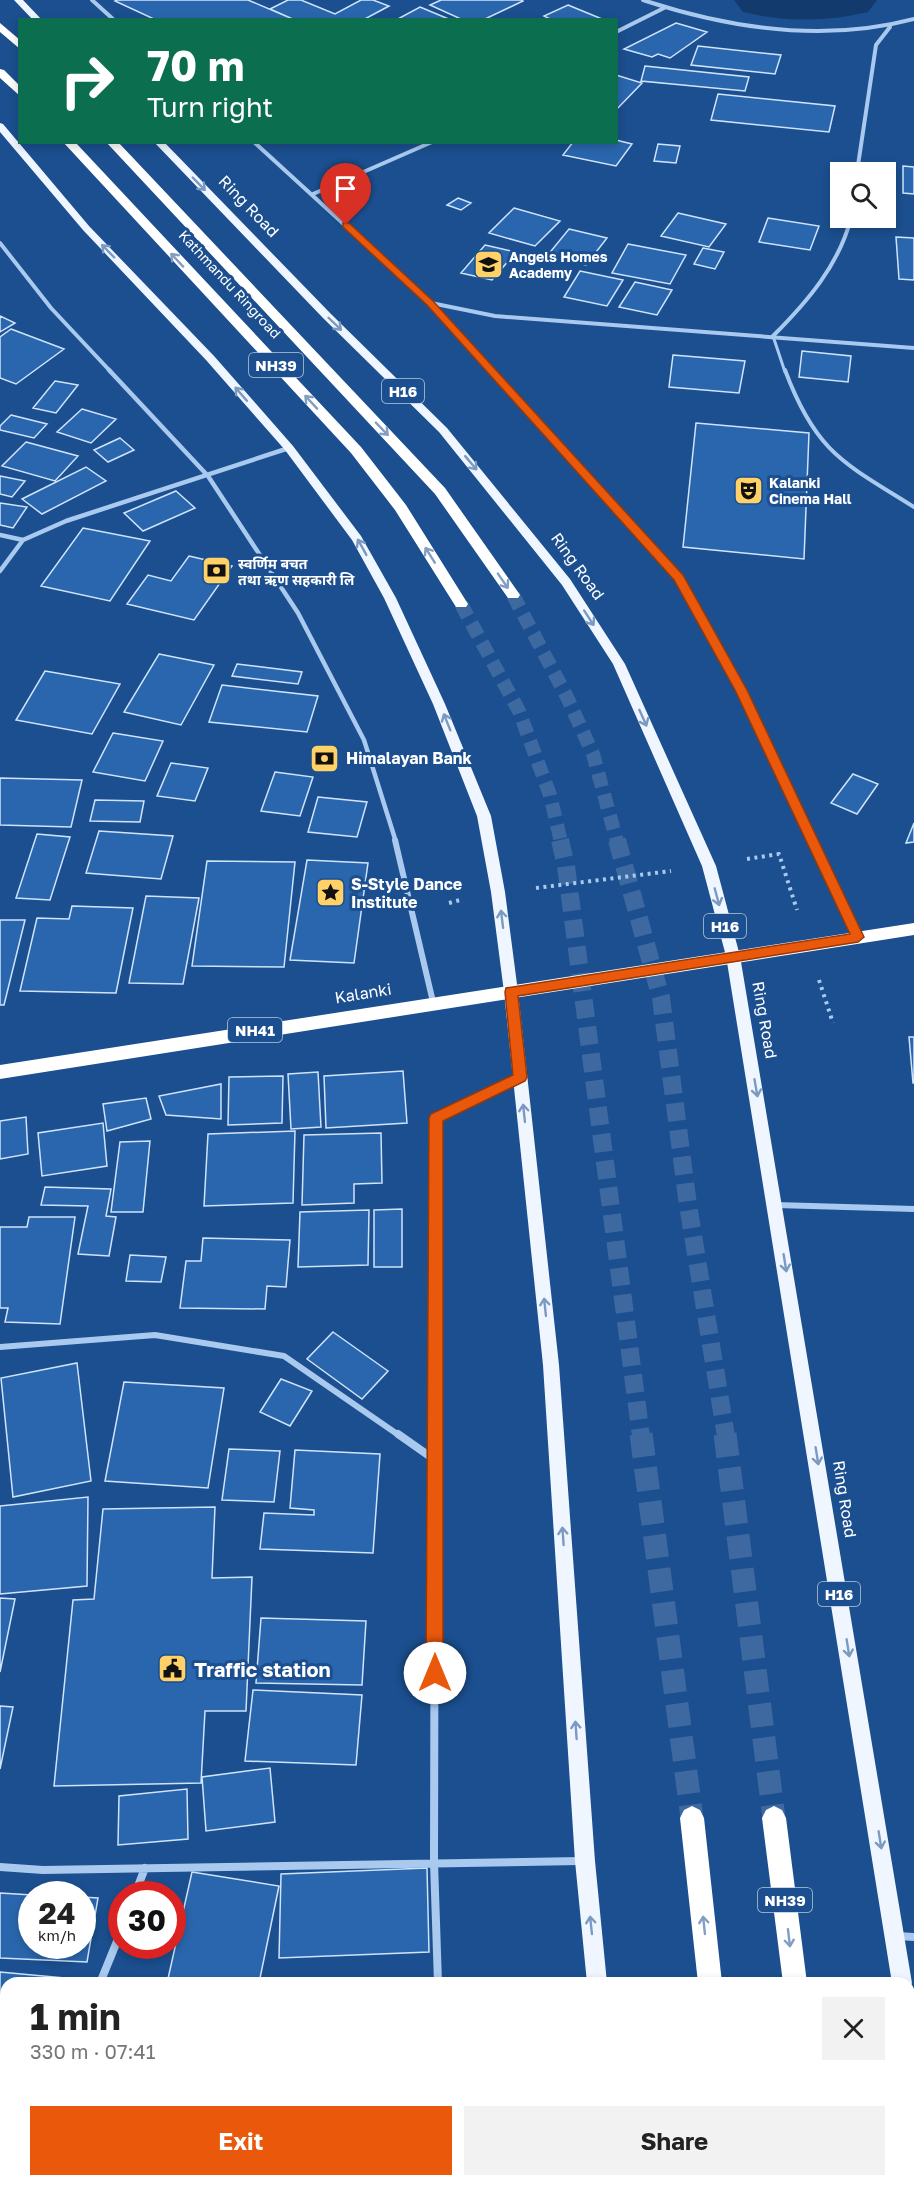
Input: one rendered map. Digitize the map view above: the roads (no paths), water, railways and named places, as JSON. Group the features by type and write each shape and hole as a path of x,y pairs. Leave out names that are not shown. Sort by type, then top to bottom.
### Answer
{"highway":[{"path":"0,26 18,44"},
{"path":"0,72 18,91"},
{"name":"Kathmandu Ringroad","path":"70,144 356,450 401,508 461,604"},
{"name":"Kathmandu Ringroad","path":"113,144 440,491 513,595"},
{"name":"NH41","path":"733,956 914,928"},
{"name":"Kalanki","path":"0,1072 733,956"},
{"path":"692,1818 709,1977"},
{"name":"NH39","path":"774,1818 794,1977"}],"main road":[{"path":"18,0 36,18"},
{"path":"0,126 86,228 210,358 289,448 357,539 390,598 439,704 484,816 498,892 511,992 551,1365 585,1861 596,1977"},
{"name":"Ring Road","path":"160,144 327,316 443,430 566,582 619,664 705,855 733,956 776,1205 901,1977"}],"street":[{"path":"92,0 112,18"},
{"path":"643,0 664,8 749,25 800,31 850,32 891,27 914,19"},
{"path":"618,31 664,8"},
{"path":"858,162 876,45 891,27"},
{"path":"256,144 430,303 679,578 741,690 858,937"},
{"path":"313,194 427,144"},
{"path":"773,336 799,311 849,235 850,228"},
{"path":"0,243 51,308 208,476 298,613 364,740 400,856 433,1002"},
{"path":"430,303 495,316 914,348"},
{"path":"0,571 22,540 66,521 289,448"},
{"path":"0,535 22,540"},
{"path":"438,1977 434,1862 436,1118 520,1077"},
{"path":"776,1205 914,1209"},
{"path":"0,1347 154,1335 284,1356 435,1460"},
{"path":"0,1867 43,1870 585,1861"},
{"path":"140,1881 145,1868"},
{"path":"895,1936 914,1937"},
{"path":"102,1977 110,1959"}],"lane":[{"path":"773,336 789,384 807,416 809,427 833,454 914,507"}],"waterway":[{"path":"763,0 802,3 848,0"}],"tunnel":[{"path":"513,595 567,697 593,754 617,842"},
{"path":"461,604 519,711 550,795 561,842"},
{"path":"560,840 566,866 641,1436"},
{"path":"617,840 661,998 688,1205 726,1436"},
{"path":"641,1434 692,1818"},
{"path":"725,1434 774,1818"}],"place":[{"name":"Angels Homes Academy","path":"488,264"},
{"name":"Kalanki Cinema Hall","path":"748,490"},
{"name":"स्वर्णिम बचत तथा ऋण सहकारी लि","path":"217,571"},
{"name":"Himalayan Bank","path":"325,758"},
{"name":"S-Style Dance Institute","path":"330,893"},
{"name":"Traffic station","path":"173,1669"}]}
